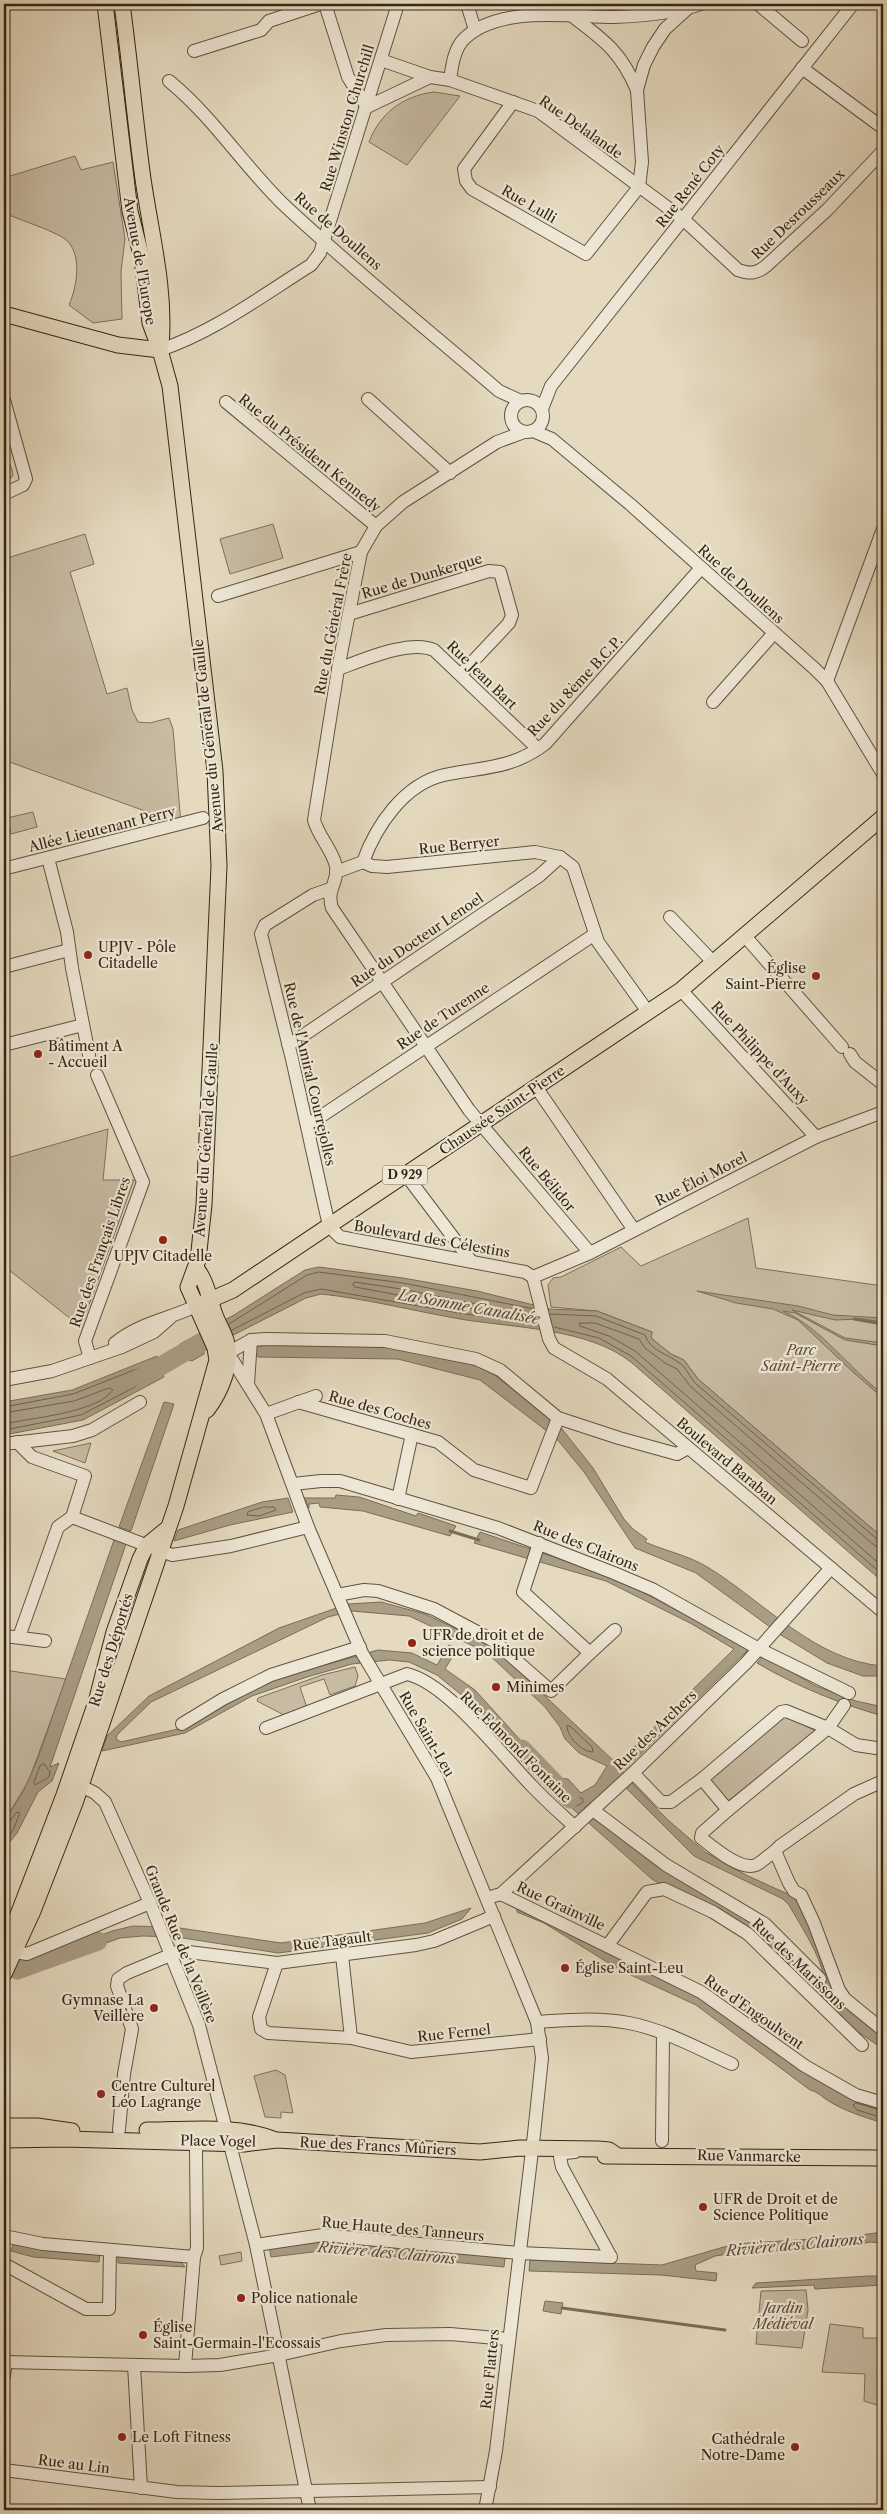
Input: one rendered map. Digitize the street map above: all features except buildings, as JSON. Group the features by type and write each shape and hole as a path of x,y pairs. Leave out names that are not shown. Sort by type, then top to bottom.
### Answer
{"main road":[{"name":"Avenue de l'Europe","path":"105,4 130,211 142,259 153,349"},
{"name":"Avenue de l'Europe","path":"122,4 163,321 153,349"},
{"path":"4,314 118,345 153,349"},
{"name":"Avenue du Général de Gaulle","path":"153,349 170,386 218,806 219,901 208,1137 204,1205 196,1268 201,1274 203,1303"},
{"name":"Chaussée Saint-Pierre","path":"203,1303 233,1290 681,990 883,817"},
{"path":"203,1303 209,1321 223,1347"},
{"name":"Rue des Déportés","path":"75,1783 126,1596 153,1548 168,1528 203,1415 219,1391 226,1369 223,1347"},
{"name":"Rue des Déportés","path":"75,1783 86,1767 140,1616 153,1548"},
{"path":"4,1974 9,1952 33,1911 75,1783"},
{"name":"Place Vogel","path":"4,2126 37,2126 78,2132 119,2130 277,2140"},
{"name":"Place Vogel","path":"4,2140 65,2139 199,2142 228,2137"},
{"name":"Rue des Francs Mûriers","path":"277,2140 480,2152 486,2155 532,2153"},
{"name":"Rue Vanmarcke","path":"532,2153 598,2149 609,2150 615,2154"},
{"name":"Rue Vanmarcke","path":"532,2153 560,2158 615,2154 883,2158"}],"street":[{"path":"194,50 261,30 269,22 320,4"},
{"path":"325,4 348,77 367,107 430,78"},
{"name":"Rue Winston Churchill","path":"153,349 188,340 311,265 320,253 398,4"},
{"path":"467,4 475,30"},
{"path":"450,80 456,52 464,39 475,30 520,16 543,14 616,17 687,9 701,4"},
{"path":"758,4 802,42"},
{"name":"Rue René Coty","path":"542,409 551,386 853,4"},
{"path":"639,187 642,162 638,90 644,65 665,29 687,9"},
{"path":"572,16 616,52 627,66 638,90"},
{"name":"Rue Delalande","path":"381,60 430,78 450,80 538,111 683,219"},
{"path":"802,68 882,127"},
{"name":"Rue de Doullens","path":"169,81 194,102 282,202 324,241 499,391 525,400"},
{"name":"Rue Lulli","path":"513,102 468,163 463,175 472,188 586,254 639,187"},
{"name":"Rue Desrousseaux","path":"683,219 738,270 750,274 758,273 827,210 883,151"},
{"name":"Rue René Coty","path":"525,400 551,386"},
{"name":"Rue de Doullens","path":"499,391 511,417"},
{"path":"368,398 450,473"},
{"path":"4,400 26,479 23,485 16,490 4,494"},
{"path":"525,400 534,401 542,409 533,429 519,430 511,417 525,400"},
{"name":"Rue du Président Kennedy","path":"226,402 376,526"},
{"name":"Rue du Général Frère","path":"498,442 511,417"},
{"name":"Rue de Doullens","path":"533,429 552,439 701,568 827,681 883,774"},
{"name":"Rue du Général Frère","path":"336,872 334,859 317,830 314,820 338,669 361,552 376,526 403,502 498,442 533,429"},
{"path":"827,681 883,529"},
{"path":"218,596 361,552"},
{"name":"Rue du 8ème B.C.P.","path":"362,862 368,846 396,804 423,783 442,775 502,766 522,759 538,749 616,666 701,568"},
{"name":"Rue de Dunkerque","path":"349,614 490,571 500,572 512,615 509,623 461,674"},
{"path":"713,702 774,634"},
{"name":"Rue Jean Bart","path":"338,669 420,645 434,650 538,749"},
{"name":"Allée Lieutenant Perry","path":"7,868 203,818"},
{"name":"Rue Berryer","path":"362,862 372,866 386,867 535,852 560,857"},
{"path":"560,857 573,867 598,942 648,1012"},
{"name":"Rue du Docteur Lenoel","path":"288,1044 539,876 560,857"},
{"path":"48,858 67,932 89,1055"},
{"path":"330,889 336,872 362,862"},
{"name":"Rue Bélidor","path":"330,889 329,899 332,908 480,1125 590,1253"},
{"name":"Rue de l'Amiral Courrejolles","path":"329,1226 307,1122 262,930 265,925 313,895 330,889"},
{"path":"670,917 713,962"},
{"name":"Rue de Turenne","path":"307,1122 314,1120 596,934"},
{"path":"744,935 855,1062 883,1084"},
{"path":"4,967 69,950"},
{"name":"Rue Philippe d'Auxy","path":"681,990 816,1137"},
{"path":"4,1045 83,1025"},
{"name":"Rue des Français Libres","path":"90,1358 85,1341 143,1182 97,1075"},
{"path":"536,1087 634,1230"},
{"name":"Rue Éloi Morel","path":"533,1277 590,1253 816,1137 883,1112"},
{"path":"406,1175 471,1261"},
{"name":"Boulevard des Célestins","path":"329,1226 340,1237 525,1272 533,1277"},
{"name":"Boulevard Baraban","path":"533,1277 549,1338 554,1348 607,1379 883,1612"},
{"name":"D 929","path":"90,1358 105,1352 119,1340 150,1322 160,1318 170,1318 203,1303"},
{"path":"223,1347 251,1340 386,1341 476,1359 500,1370 558,1418 677,1454 688,1448"},
{"path":"248,1384 251,1340"},
{"name":"Rue Saint-Leu","path":"223,1347 266,1414 308,1527 363,1654 437,1778 537,2022 542,2058 519,2253"},
{"path":"4,1380 52,1371 90,1358"},
{"name":"Rue des Coches","path":"266,1414 316,1396"},
{"path":"4,1444 73,1436 92,1430 140,1402"},
{"name":"Rue des Coches","path":"298,1402 438,1442 474,1470 531,1488 558,1418"},
{"path":"398,1499 412,1434"},
{"path":"17,1442 32,1457 85,1476 72,1517 58,1527 19,1637"},
{"name":"Rue des Clairons","path":"295,1490 340,1481 398,1499 537,1552 654,1590 761,1647 846,1699 828,1728"},
{"path":"72,1517 116,1532 172,1555 231,1546 308,1527"},
{"path":"537,1552 524,1587 525,1596 590,1653"},
{"name":"Rue des Archers","path":"487,1898 502,1894 627,1778 746,1663 831,1568"},
{"path":"341,1605 364,1590 398,1597 434,1609 494,1641 551,1691 615,1630"},
{"path":"6,1636 45,1641"},
{"path":"182,1724 223,1699 270,1675 363,1654"},
{"name":"Rue Edmond Fontaine","path":"266,1728 381,1686 407,1674 419,1677 430,1684 475,1723 535,1789 586,1817 764,1924 817,1976 800,1986"},
{"path":"627,1778 662,1802 671,1802 702,1779 781,1712 786,1711 828,1728 856,1745 883,1749"},
{"path":"828,1728 728,1810 702,1833 701,1838 725,1856 745,1866 755,1865 854,1794 883,1781"},
{"path":"702,1779 728,1810"},
{"name":"Grande Rue de la Veillère","path":"75,1783 95,1793 105,1802 150,1903 199,2025 256,2245 310,2510"},
{"path":"775,1851 789,1884 794,1892 801,1896 814,1923 839,1990 845,1999 883,2030"},
{"name":"Rue des Marissons","path":"608,1944 647,1892 664,1889 713,1912 748,1934 862,2045"},
{"name":"Rue Grainville","path":"502,1894 608,1944"},
{"path":"9,1952 27,1954 150,1903"},
{"name":"Rue Tagault","path":"119,2130 124,2074 132,2029 118,1986 118,1978 168,1949 277,1963 434,1942 494,1916"},
{"name":"Rue d'Engoulvent","path":"608,1944 701,1992 805,2066 856,2095 883,2103"},
{"path":"342,1955 352,2038"},
{"name":"Rue Fernel","path":"277,1963 258,2023 261,2029 268,2033 352,2038 411,2052 540,2039"},
{"path":"537,2022 590,2019 629,2023 663,2034 732,2064"},
{"path":"662,2141 663,2034"},
{"path":"185,2366 194,2257 197,2248 196,2149 199,2142"},
{"path":"560,2158 564,2152 583,2153 598,2149"},
{"name":"Rue Haute des Tanneurs","path":"256,2245 324,2235 519,2253 610,2257 570,2183 560,2158"},
{"path":"4,2238 43,2244 194,2257"},
{"path":"4,2264 86,2310 109,2309 110,2250"},
{"name":"Rue Flatters","path":"485,2510 496,2451 519,2253"},
{"path":"4,2376 5,2362 220,2365 279,2355 341,2341 386,2335 450,2334 508,2339"},
{"path":"134,2365 141,2488"},
{"name":"Rue au Lin","path":"4,2470 177,2492 218,2493 490,2487"}],"green space":[{"path":"434,92 460,96 407,165 369,142 386,114 412,97"},
{"path":"75,156 81,170 113,162 125,239 121,271 122,319 93,323 69,305 77,270 71,245 53,232 4,213 4,178"},
{"path":"4,444 13,474 12,477 4,480"},
{"path":"273,524 283,558 230,574 220,539"},
{"path":"85,534 94,564 70,572 107,694 127,688 132,710 138,722 150,723 169,718 173,729 181,824 4,760 4,559"},
{"path":"33,812 37,827 11,834 7,818"},
{"path":"108,1129 103,1180 134,1180 81,1327 4,1266 4,1159"},
{"name":"Parc Saint-Pierre","path":"748,1218 756,1268 883,1286 883,1538 698,1379 684,1360 671,1354 651,1338 652,1332 597,1311 551,1307 548,1285 553,1278 561,1277 621,1247 641,1266"},
{"path":"91,1443 85,1463 53,1451"},
{"path":"355,1667 358,1676 355,1686 330,1695 324,1679 300,1687 307,1708 284,1715 257,1701 258,1698 322,1675"},
{"path":"4,1670 66,1679 29,1780 4,1822"},
{"path":"785,1716 816,1731 728,1801 709,1780"},
{"path":"276,2070 285,2075 293,2113 281,2112 281,2118 265,2117 254,2076"},
{"path":"241,2252 242,2261 221,2265 219,2256"},
{"name":"Jardin Médiéval","path":"806,2290 808,2310 802,2348 756,2344 761,2291"},
{"path":"830,2324 863,2328 863,2338 882,2338 883,2329 883,2407 864,2401 865,2374 822,2372"}],"water":[{"path":"319,1267 403,1278 477,1291 550,1309 597,1311 652,1332 651,1338 671,1354 684,1360 698,1379 883,1538 883,1582 632,1363 614,1351 595,1343 550,1331 460,1319 374,1302 321,1294 306,1298 204,1350 204,1354 192,1361 186,1359 180,1344 234,1315 305,1270"},
{"path":"697,1291 798,1306 833,1315 883,1318 883,1322 863,1319 835,1320 792,1310 845,1338 883,1343 883,1346 845,1340 795,1313 783,1311 797,1318 823,1338 870,1384 883,1394 883,1398 798,1320 773,1309 736,1303"},
{"path":"265,1345 386,1346 477,1366 496,1376 562,1429 593,1468 624,1519 633,1529 647,1539 645,1542 702,1564 813,1642 859,1662 883,1666 883,1676 863,1676 827,1663 781,1635 696,1573 635,1548 584,1472 556,1438 480,1380 398,1359 258,1357 254,1347"},
{"path":"157,1356 164,1377 83,1420 4,1435 4,1402 72,1390"},
{"path":"164,1402 174,1404 131,1531 119,1527"},
{"path":"336,1495 359,1497 416,1516 418,1513 456,1526 450,1536 363,1511 320,1507 319,1503 309,1504 309,1508 304,1498 335,1498"},
{"path":"288,1498 293,1512 230,1525 174,1541 178,1530 262,1502"},
{"path":"480,1532 616,1578 749,1649 623,1771 623,1774 668,1820 705,1852 746,1875 792,1896 805,1911 833,1976 883,2035 883,2049 854,2029 772,1950 679,1892 653,1880 547,1786 554,1778 568,1779 581,1793 595,1785 607,1766 579,1753 565,1739 560,1727 545,1707 486,1652 409,1616 352,1611 328,1617 151,1702 117,1735 116,1739 121,1742 178,1729 261,1683 378,1650 412,1653 437,1665 449,1645 457,1649 445,1669 475,1690 542,1764 534,1771 480,1710 437,1675 409,1662 389,1660 352,1664 307,1677 252,1696 185,1733 102,1751 107,1736 149,1696 279,1628 348,1604 381,1602 425,1614 492,1646 617,1764 734,1649 692,1624 606,1581 474,1543","holes":["618,1780 694,1856 783,1899 789,1905 816,1954 821,1965 824,1984 815,1982 753,1921 653,1864 584,1808"]},
{"path":"114,1540 126,1544 50,1767 59,1763 52,1781 38,1792 17,1833 4,1849 4,1822 24,1790 38,1758"},
{"path":"763,1656 816,1686 856,1701 883,1707 883,1716 835,1700 787,1679 757,1663"},
{"path":"517,1905 699,1995 883,2107 883,2123 847,2111 810,2090 696,2005 620,1970 544,1923 517,1912"},
{"path":"471,1908 462,1919 428,1933 278,1953 177,1937 143,1936 120,1938 76,1954 73,1946 112,1931 133,1926 173,1927 281,1943 425,1923"},
{"path":"61,1951 64,1959 16,1976 18,1967"},
{"name":"Rivière des Clairons","path":"883,2232 883,2243 870,2242 847,2246 729,2254 715,2256 695,2265 696,2271 717,2273 716,2281 661,2275 529,2271 530,2260 662,2265 734,2244 846,2237"},
{"name":"Rivière des Clairons","path":"327,2240 505,2257 504,2267 329,2250 271,2257 269,2246"},
{"path":"14,2242 100,2252 99,2262 33,2257 11,2251"},
{"path":"118,2254 178,2258 185,2267 118,2263"},
{"path":"883,2276 883,2285 815,2289 814,2285 752,2288 756,2283"},
{"path":"545,2301 563,2303 561,2314 543,2311"}],"waterway":[{"path":"854,1319 883,1324"},
{"name":"La Somme Canalisée","path":"140,1378 204,1341"},
{"path":"450,1531 479,1540"},
{"path":"522,1749 570,1799"},
{"path":"17,1970 98,1941"},
{"path":"562,2308 725,2330"}],"tunnel":[{"path":"89,1055 97,1075"}],"place":[{"name":"UPJV - Pôle Citadelle","path":"88,955"},
{"name":"Église Saint-Pierre","path":"816,976"},
{"name":"Bâtiment A - Accueil","path":"38,1054"},
{"name":"UPJV Citadelle","path":"163,1240"},
{"name":"UFR de droit et de science politique","path":"412,1643"},
{"name":"Minimes","path":"496,1687"},
{"name":"Église Saint-Leu","path":"565,1968"},
{"name":"Gymnase La Veillère","path":"154,2008"},
{"name":"Centre Culturel Léo Lagrange","path":"101,2094"},
{"name":"UFR de Droit et de Science Politique","path":"703,2207"},
{"name":"Police nationale","path":"241,2298"},
{"name":"Église Saint-Germain-l'Ecossais","path":"143,2335"},
{"name":"Le Loft Fitness","path":"122,2437"},
{"name":"Cathédrale Notre-Dame","path":"795,2447"}]}
